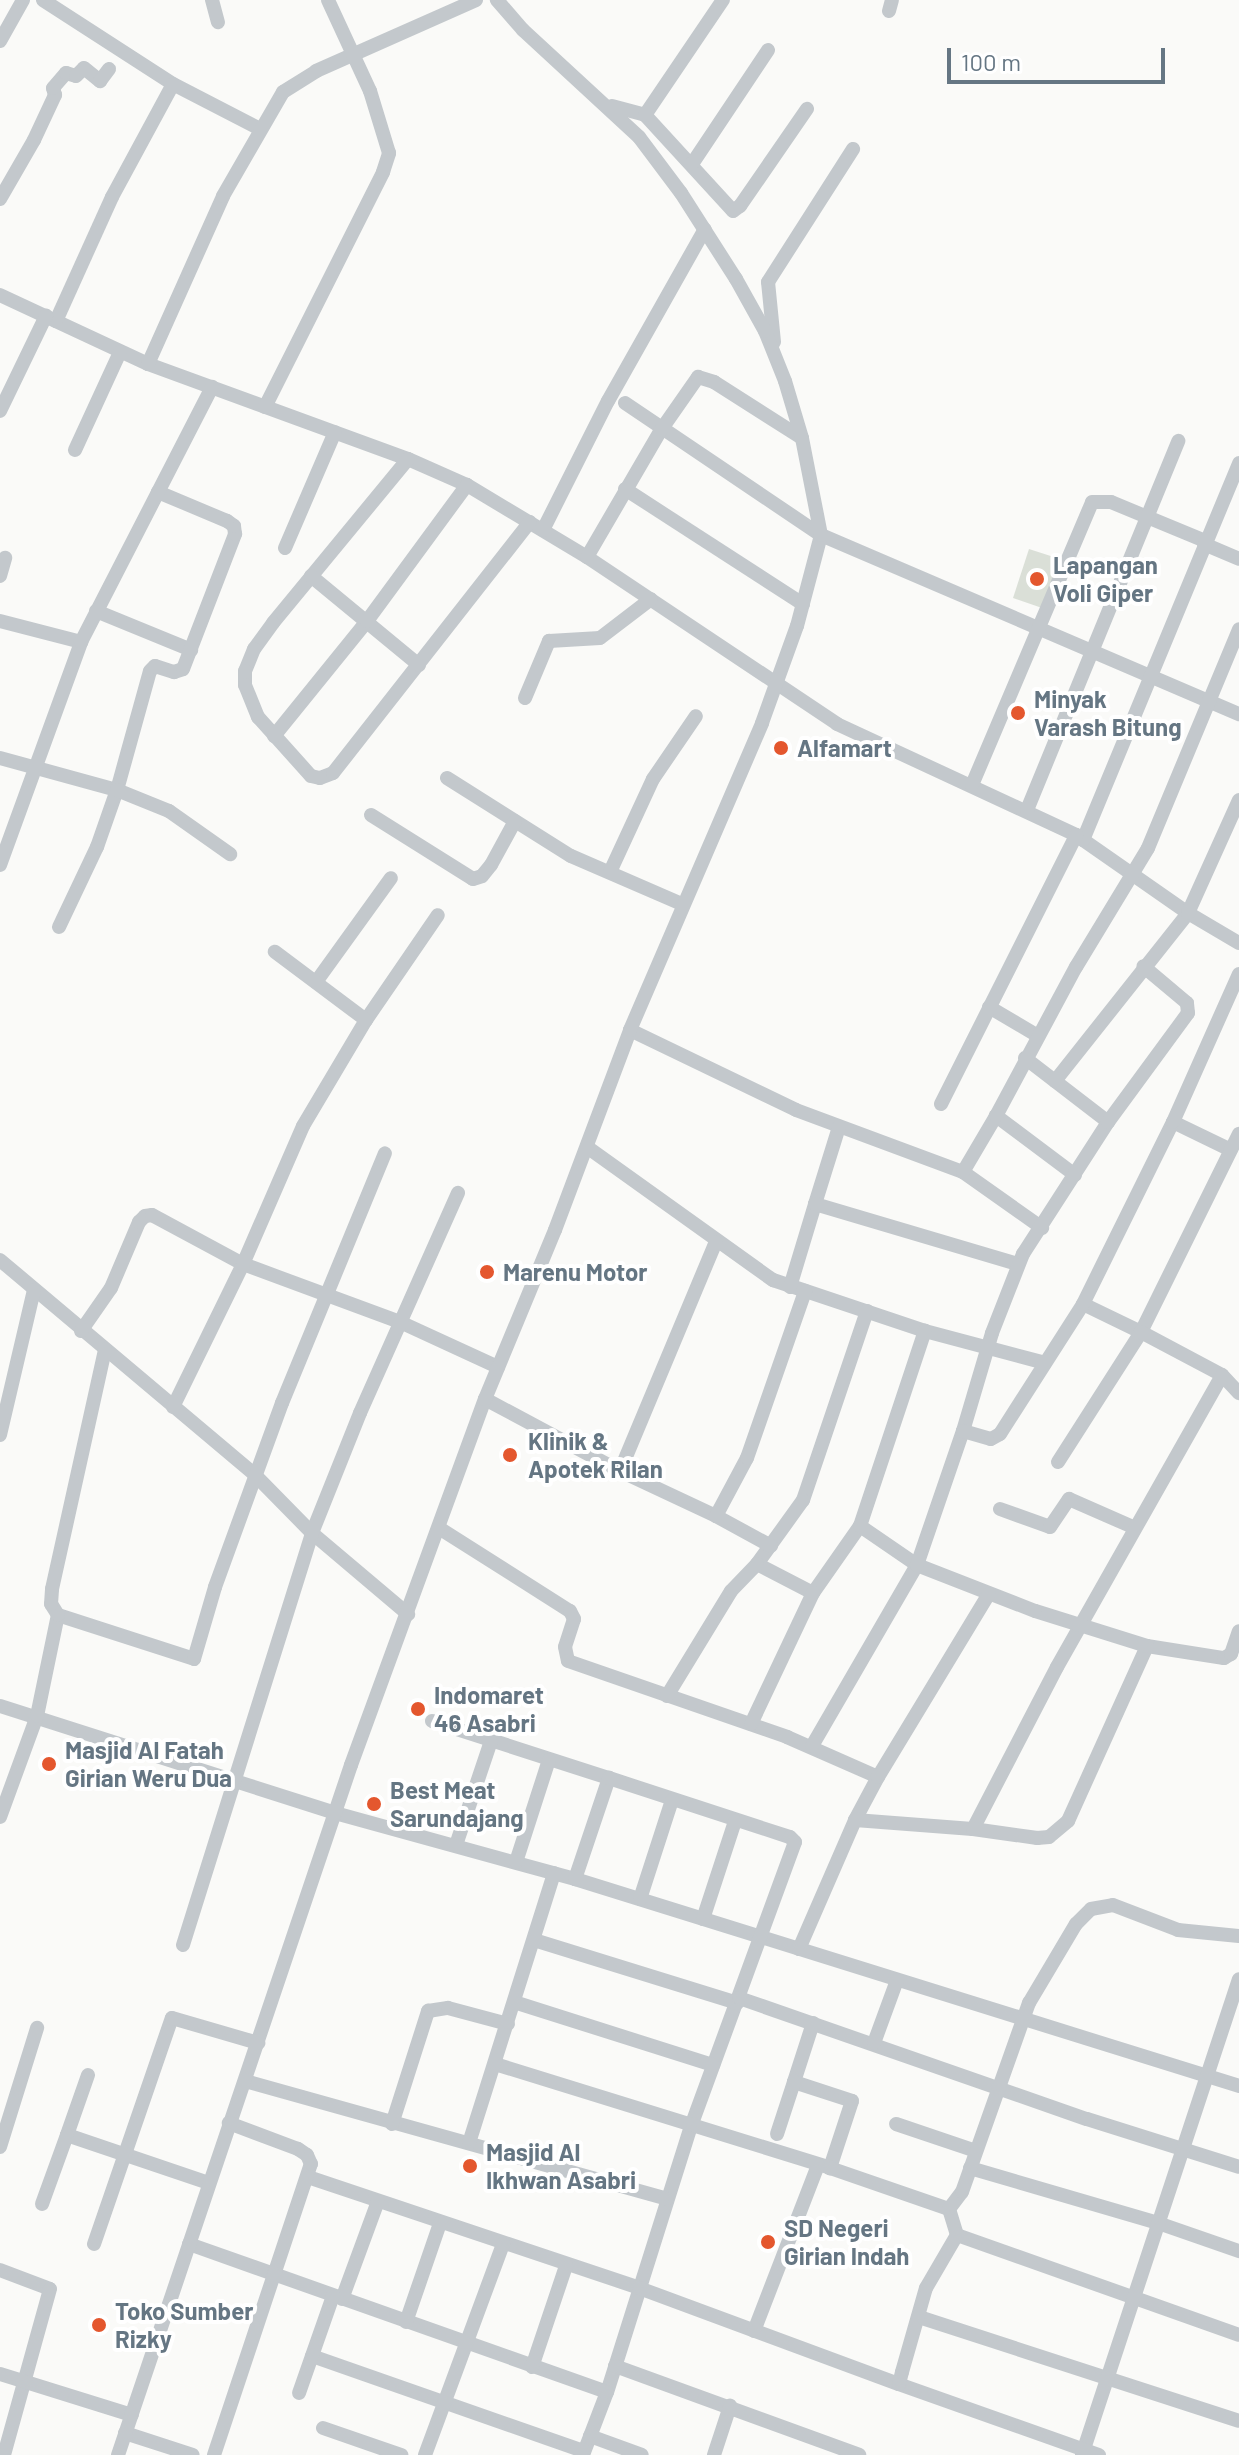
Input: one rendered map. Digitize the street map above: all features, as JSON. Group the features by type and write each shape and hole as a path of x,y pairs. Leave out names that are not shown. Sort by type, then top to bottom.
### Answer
{"street":[{"path":"0,41 23,0"},
{"path":"43,0 173,84 260,129"},
{"path":"212,0 218,22"},
{"path":"265,407 387,163 388,143 384,127 328,0"},
{"path":"148,364 199,246 260,129 291,85 476,0"},
{"path":"497,0 548,54 598,97 655,156 705,229 776,354"},
{"path":"645,115 723,0"},
{"path":"692,164 768,50"},
{"path":"0,199 39,129 55,95 53,88 66,73 76,76 84,68 100,81 109,69"},
{"path":"0,411 173,84"},
{"path":"598,97 613,106 645,115 733,211 740,206 807,109"},
{"path":"118,2455 335,1813 485,1399 587,1147 630,1030 776,685 803,604 821,535 802,438 776,354 768,282 853,149"},
{"path":"408,459 254,649 245,671 245,685 258,717 311,776 328,777 536,526 705,229"},
{"path":"0,295 148,364 408,459 467,485 587,557 837,724 1027,810 1079,837 1188,913 1239,943"},
{"path":"75,450 120,352"},
{"path":"587,557 661,430 687,390 701,377 802,438"},
{"path":"0,865 81,642 212,387"},
{"path":"625,403 821,535 1239,714"},
{"path":"285,548 335,432"},
{"path":"1027,810 1178,441"},
{"path":"941,1104 1079,837 1152,677 1239,463"},
{"path":"274,736 367,621 467,485"},
{"path":"625,489 803,604"},
{"path":"59,927 97,847 117,790 150,671 155,666 179,672 191,650 233,543 234,526 158,492"},
{"path":"972,785 1092,502 1102,500 1148,517 1239,559"},
{"path":"0,576 5,558"},
{"path":"311,576 419,665"},
{"path":"525,698 549,641 600,638 651,599"},
{"path":"96,611 191,650"},
{"path":"0,621 81,642"},
{"path":"963,1172 1156,831 1239,629"},
{"path":"610,872 653,779 696,716"},
{"path":"0,758 117,790 169,811 230,854"},
{"path":"447,778 571,856 682,904"},
{"path":"1055,1081 1188,913 1239,800"},
{"path":"371,815 473,879 482,876 491,865 515,821"},
{"path":"316,982 391,878"},
{"path":"173,1407 243,1264 303,1126 366,1020 438,915"},
{"path":"275,952 366,1020"},
{"path":"812,1746 917,1565 1018,1264 1108,1122 1189,1008 1143,966"},
{"path":"963,1431 996,1438 1083,1304 1173,1122 1239,974"},
{"path":"989,1007 1038,1036"},
{"path":"630,1030 751,1090 839,1127 963,1172 1042,1228"},
{"path":"1025,1058 1108,1122"},
{"path":"996,1116 1075,1175"},
{"path":"1173,1122 1231,1150"},
{"path":"790,1287 839,1127"},
{"path":"1058,1462 1141,1332 1239,1134"},
{"path":"587,1147 716,1242 790,1287 925,1331 1045,1363"},
{"path":"105,1350 51,1604 58,1615 194,1659 215,1587 255,1475 325,1295 385,1153"},
{"path":"183,1945 312,1533 458,1193"},
{"path":"815,1204 1018,1264"},
{"path":"81,1331 111,1288 145,1216 158,1216 243,1264 400,1322 498,1367"},
{"path":"620,1471 716,1242"},
{"path":"0,1260 255,1475 312,1533 408,1614"},
{"path":"0,1435 34,1290"},
{"path":"716,1516 747,1458 805,1291"},
{"path":"1083,1304 1222,1375 1239,1393"},
{"path":"667,1696 731,1591 757,1564 795,1514 811,1480 867,1311"},
{"path":"751,1724 813,1593 860,1526 925,1331"},
{"path":"973,1829 1135,1528 1222,1375"},
{"path":"485,1399 771,1546"},
{"path":"1000,1509 1050,1527 1069,1499 1135,1528"},
{"path":"860,1526 917,1565 1081,1627 1147,1646 1224,1658 1231,1654 1239,1631"},
{"path":"439,1528 570,1611 574,1619 565,1647 568,1661 812,1746 878,1777"},
{"path":"757,1564 813,1593"},
{"path":"799,1949 855,1820 878,1777 989,1594"},
{"path":"0,1817 37,1716 58,1615"},
{"path":"855,1820 973,1829 1037,1838 1053,1835 1068,1821 1147,1646"},
{"path":"0,1706 335,1813 575,1879 897,1980 1024,2016 1239,2086"},
{"path":"312,2356 584,2453 607,2392 691,2126 795,1842 790,1837 432,1721"},
{"path":"456,1845 491,1741"},
{"path":"516,1862 549,1760"},
{"path":"575,1879 609,1778"},
{"path":"640,1899 672,1800"},
{"path":"703,1919 735,1821"},
{"path":"469,2143 554,1873"},
{"path":"949,2209 957,2202 1024,2016 1061,1945 1076,1924 1102,1905 1124,1909 1178,1930 1239,1936"},
{"path":"534,1940 813,2023 1239,2167"},
{"path":"1083,2452 1205,2075 1234,2006 1239,1979"},
{"path":"874,2043 897,1980"},
{"path":"514,2002 713,2065"},
{"path":"392,2124 428,2011 448,2008 508,2024"},
{"path":"94,2244 172,2018 258,2043"},
{"path":"777,2134 813,2023"},
{"path":"0,2147 37,2028"},
{"path":"495,2064 824,2166 949,2209"},
{"path":"42,2204 88,2075"},
{"path":"245,2081 667,2199"},
{"path":"754,2331 852,2101 794,2082"},
{"path":"214,2455 311,2164 307,2155 229,2123"},
{"path":"896,2124 976,2151"},
{"path":"67,2135 209,2183"},
{"path":"970,2168 1158,2223 1239,2251"},
{"path":"308,2177 639,2288 1083,2452 1099,2455"},
{"path":"299,2393 378,2201"},
{"path":"949,2209 957,2235"},
{"path":"406,2322 440,2223"},
{"path":"957,2235 1239,2335"},
{"path":"899,2384 936,2267 957,2235"},
{"path":"189,2244 607,2392"},
{"path":"425,2455 503,2244"},
{"path":"532,2367 566,2266"},
{"path":"0,2270 50,2289 4,2455"},
{"path":"919,2317 1239,2421"},
{"path":"615,2366 859,2455"},
{"path":"0,2374 132,2415"},
{"path":"714,2455 730,2406"},
{"path":"323,2428 401,2455"},
{"path":"125,2433 193,2455"},
{"path":"590,2436 642,2455"}],"shaded area":[{"name":"Lapangan Voli Giper","path":"1029,549 1063,560 1045,609 1013,598"}],"place":[{"name":"Lapangan Voli Giper","path":"1037,579"},
{"name":"Minyak Varash Bitung","path":"1018,713"},
{"name":"Alfamart","path":"781,748"},
{"name":"Marenu Motor","path":"487,1272"},
{"name":"Klinik & Apotek Rilan","path":"510,1455"},
{"name":"Indomaret 46 Asabri","path":"418,1709"},
{"name":"Masjid Al Fatah Girian Weru Dua","path":"49,1764"},
{"name":"Best Meat Sarundajang","path":"374,1804"},
{"name":"Masjid Al Ikhwan Asabri","path":"470,2166"},
{"name":"SD Negeri Girian Indah","path":"768,2242"},
{"name":"Toko Sumber Rizky","path":"99,2325"}]}
